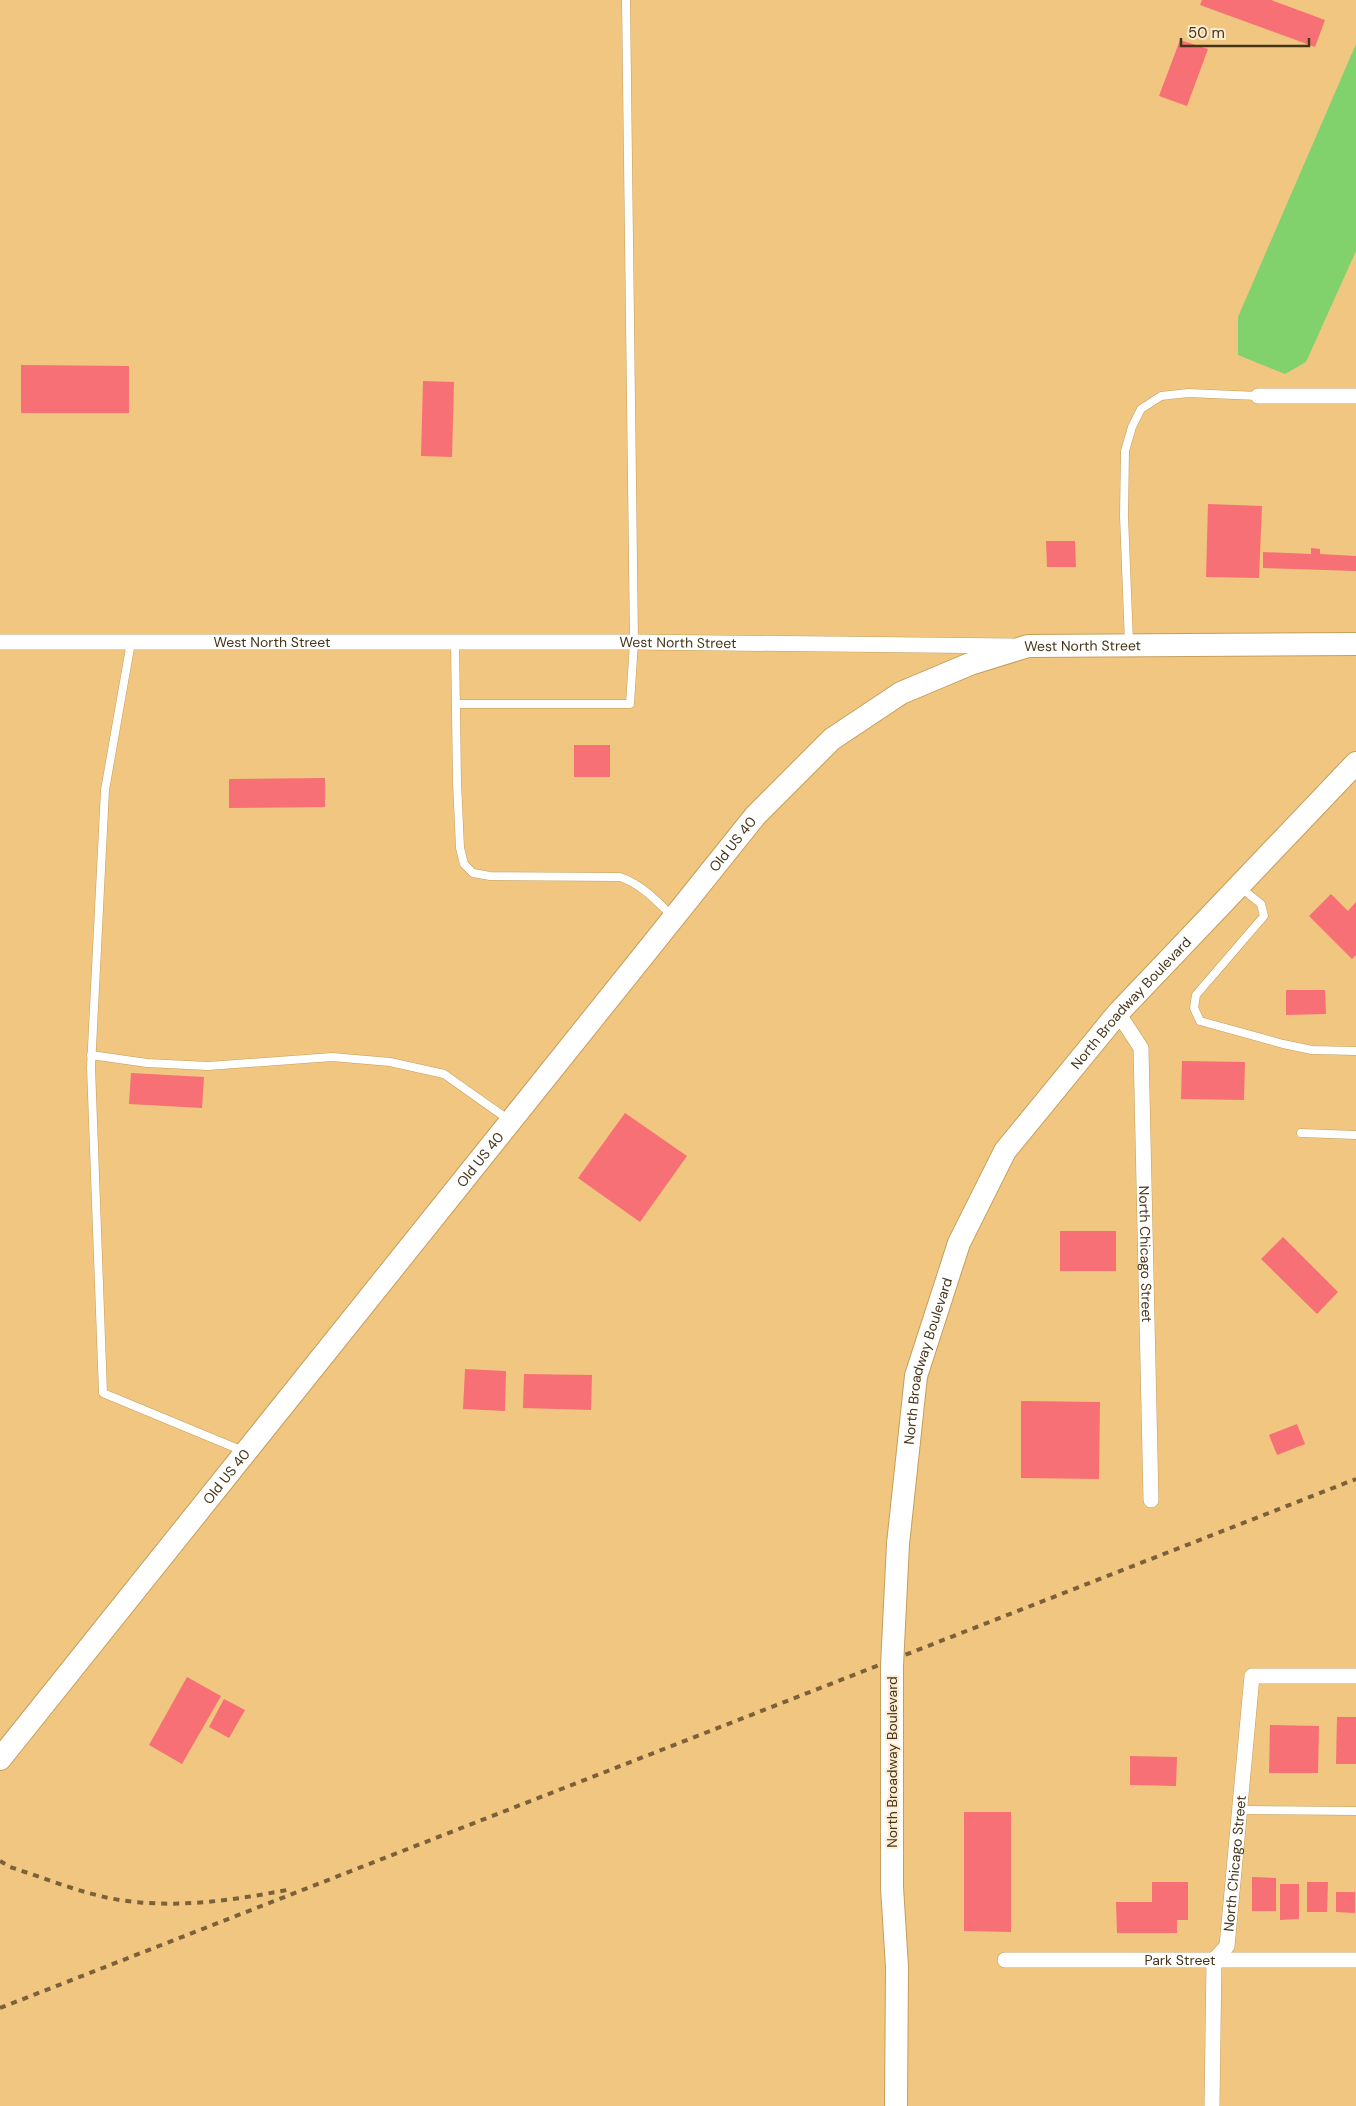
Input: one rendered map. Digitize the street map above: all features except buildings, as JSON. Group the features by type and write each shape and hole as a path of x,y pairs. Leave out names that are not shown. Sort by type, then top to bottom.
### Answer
{"street":[{"path":"1258,396 1356,396"},
{"name":"West North Street","path":"0,642 634,642 1028,646 1356,644"},
{"name":"Old US 40","path":"0,1759 755,816 832,739 901,693 970,664 1028,646"},
{"name":"North Broadway Boulevard","path":"896,2106 897,1967 892,1887 892,1666 898,1544 916,1376 959,1243 1005,1150 1118,1013 1356,763"},
{"name":"North Chicago Street","path":"1118,1013 1142,1048 1151,1500"},
{"name":"North Chicago Street","path":"1214,1960 1227,1946 1252,1676 1356,1676"},
{"name":"Park Street","path":"1005,1960 1356,1960"},
{"path":"1212,2106 1214,1960"}],"lane":[{"path":"456,704 630,704 634,642 626,0"},
{"path":"1129,646 1124,486 1126,451 1132,427 1138,415 1142,409 1161,396 1188,393 1258,396"},
{"path":"130,642 105,790 91,1056 103,1393 246,1452"},
{"path":"455,642 456,782 460,848 464,864 473,873 490,876 620,877 631,880 643,888 674,917"},
{"path":"1239,886 1261,904 1264,916 1196,995 1194,1008 1200,1021 1312,1050 1356,1050"},
{"path":"91,1056 147,1063 208,1066 332,1057 390,1062 444,1074 467,1088 511,1121"},
{"path":"1301,1133 1356,1134"},
{"path":"1240,1810 1356,1811"}],"green space":[{"path":"1356,44 1356,251 1306,362 1285,374 1238,355 1238,317"}],"railway":[{"path":"0,2008 1356,1479"},
{"path":"0,1861 10,1867 68,1887 112,1899 127,1901 167,1904 207,1902 287,1890"}]}
